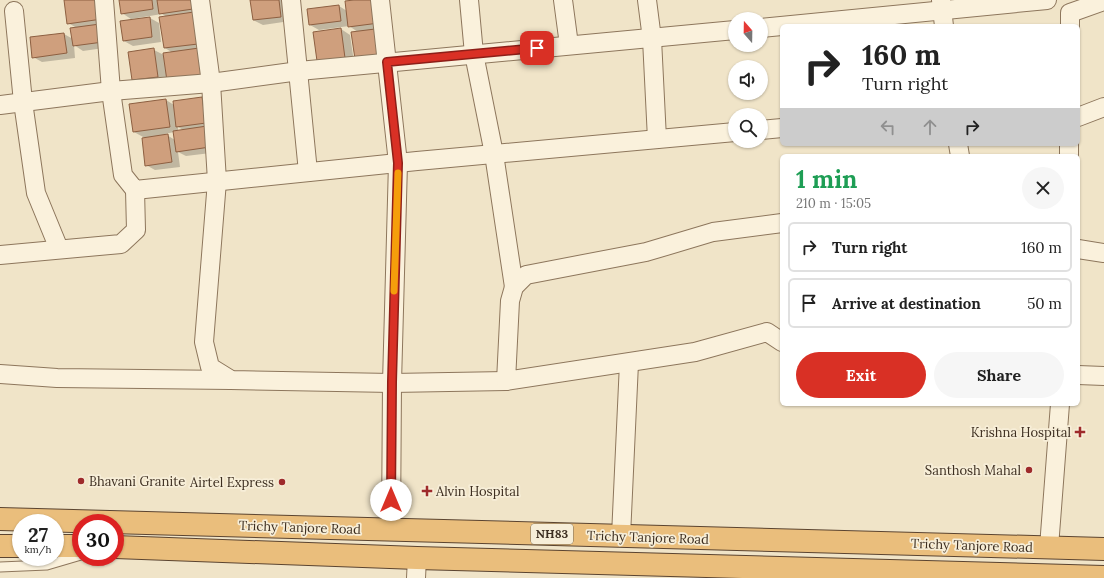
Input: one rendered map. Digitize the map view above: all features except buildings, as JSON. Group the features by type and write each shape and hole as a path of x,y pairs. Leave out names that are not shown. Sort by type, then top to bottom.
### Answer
{"highway":[{"name":"Trichy Tanjore Road","path":"0,519 1104,549"},
{"path":"0,546 12,546"},
{"name":"Trichy Tanjore Road","path":"124,548 416,568 1104,577"}],"street":[{"path":"0,255 121,244 136,230 135,190 123,175 111,91 104,0"},
{"path":"200,0 211,83 217,181 204,342 210,367 231,380"},
{"path":"292,0 308,172"},
{"path":"380,0 398,163 392,382 391,530"},
{"path":"469,0 474,54 494,154 514,287 510,300 506,381"},
{"path":"563,0 568,45"},
{"path":"647,0 652,39 657,139"},
{"path":"806,24 943,12 1047,0"},
{"path":"1070,13 1104,1"},
{"path":"14,10 23,102 36,193 59,249"},
{"path":"768,27 780,26"},
{"path":"0,105 111,91 211,83 299,71 387,62 568,45 652,39 728,31"},
{"path":"1080,116 1104,108"},
{"path":"768,129 780,128"},
{"path":"135,190 398,163 728,133"},
{"path":"514,287 526,275 646,252 713,232 780,223"},
{"path":"1080,250 1104,253"},
{"path":"0,374 57,378 392,382 506,381 695,352 767,332 780,341"},
{"path":"621,536 629,362"},
{"path":"1080,375 1104,376"},
{"path":"1049,547 1060,406"}],"lane":[{"path":"0,567 47,565 72,558"}],"slow traffic":[{"path":"394,291 398,173"}],"place":[{"name":"Krishna Hospital","path":"1080,432"},
{"name":"Santhosh Mahal","path":"1029,470"},
{"name":"Bhavani Granite","path":"81,481"},
{"name":"Airtel Express","path":"282,482"},
{"name":"Alvin Hospital","path":"427,491"}],"route":[{"path":"391,500 392,382 398,163 387,62 537,48"}]}
